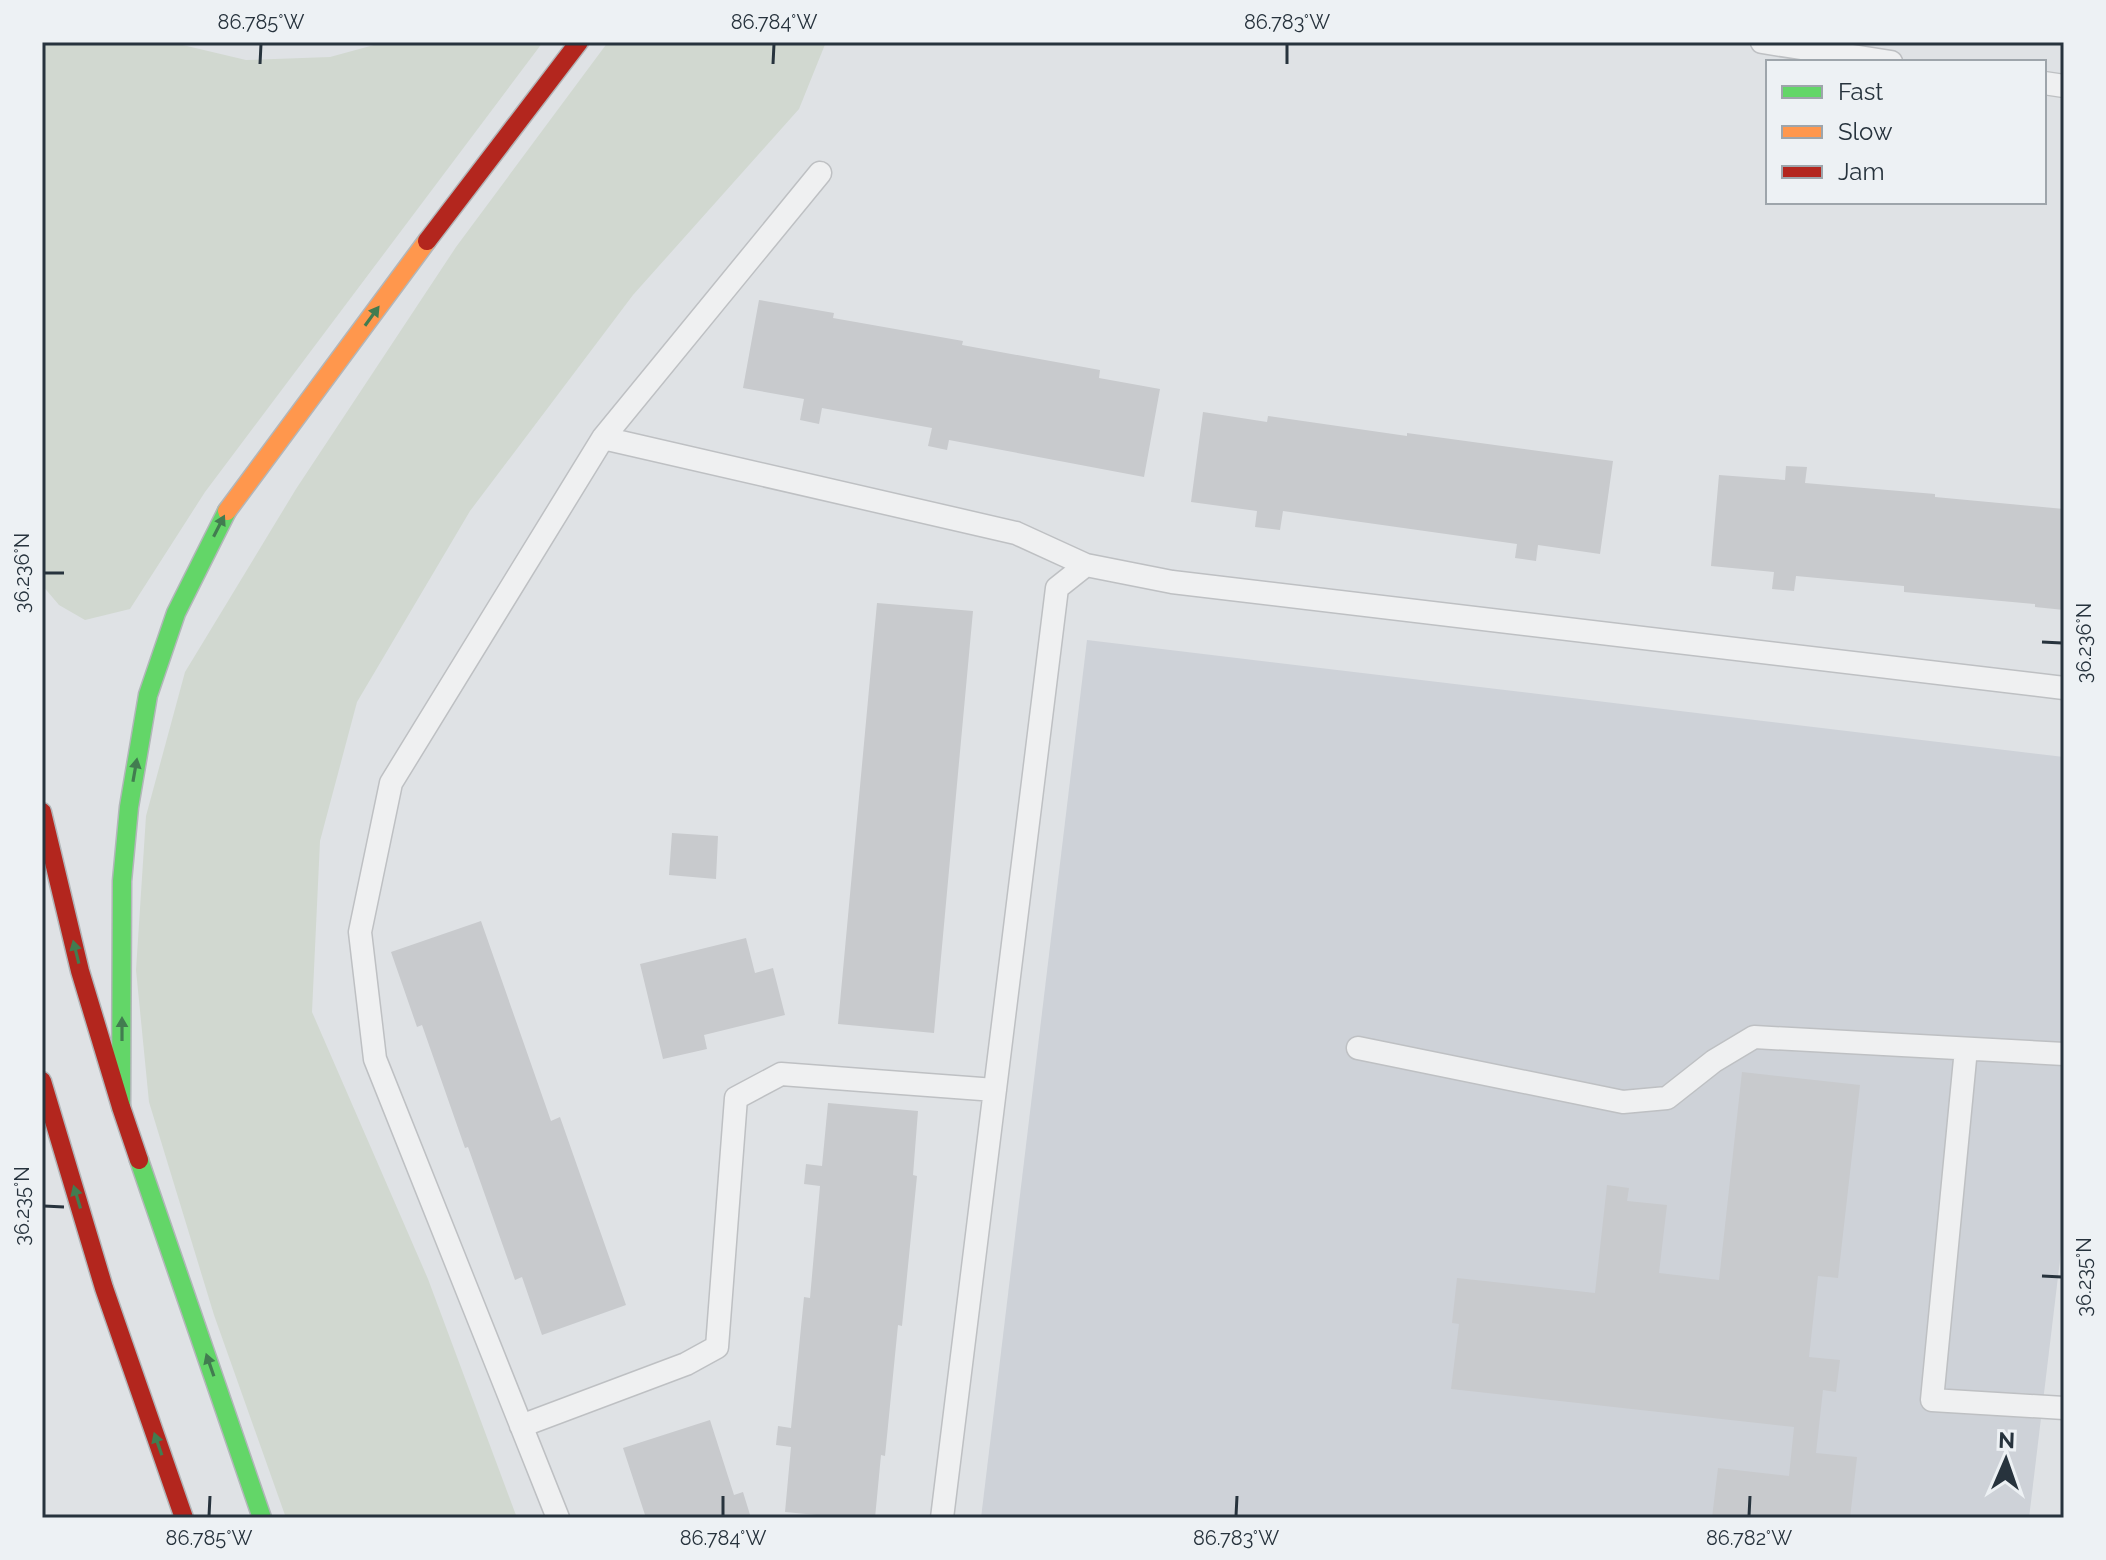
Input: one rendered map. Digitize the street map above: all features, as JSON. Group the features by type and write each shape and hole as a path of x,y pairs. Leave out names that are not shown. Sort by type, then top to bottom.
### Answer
{"highway":[{"path":"121,1107 122,881 129,807 148,695 176,613 229,506 579,42"},
{"path":"42,812 80,971 121,1107 262,1518"},
{"path":"42,1081 104,1288 184,1518"}],"lane":[{"path":"1762,42 1878,60"},
{"path":"558,1518 375,1059 360,932 391,783 603,438 820,173"},
{"path":"603,438 1016,533 1086,565 1172,582 2064,688"},
{"path":"942,1518 1057,588 1086,565"},
{"path":"1358,1048 1623,1102 1667,1098 1714,1061 1754,1037 2064,1054"},
{"path":"1966,1049 1932,1400 2064,1408"},
{"path":"521,1426 686,1364 717,1347 736,1098 781,1074 995,1090"}],"shaded area":[{"path":"42,42 170,42 246,60 330,57 385,42 543,42 205,492 130,609 85,620 59,605 42,585"},
{"path":"608,42 826,42 799,109 633,295 470,511 357,702 320,841 312,1012 428,1279 517,1518 286,1518 214,1315 149,1102 136,970 146,816 185,672 296,489 456,247"},
{"path":"1087,640 2064,757 2064,1227 2029,1518 981,1518"}],"building":[{"path":"759,300 834,313 833,318 963,341 962,345 1100,370 1099,378 1160,389 1144,477 949,440 947,450 928,446 932,428 822,408 819,424 800,420 804,399 743,388"},
{"path":"1203,412 1267,422 1268,416 1613,461 1600,554 1538,545 1536,561 1515,558 1517,544 1283,511 1280,530 1255,527 1257,511 1191,502"},
{"path":"1786,466 1807,467 1805,483 2064,509 2064,610 2035,607 2035,604 1904,592 1904,586 1796,576 1794,591 1772,589 1774,572 1711,566 1719,475 1785,480"},
{"path":"877,603 973,611 934,1033 838,1024"},
{"path":"672,833 718,836 716,879 669,875"},
{"path":"481,921 551,1121 560,1117 626,1305 542,1335 522,1277 515,1280 422,1025 417,1027 391,952"},
{"path":"746,938 755,973 773,968 785,1015 704,1035 707,1049 663,1059 640,964"},
{"path":"1742,1072 1860,1085 1838,1278 1818,1276 1809,1357 1840,1360 1836,1392 1823,1390 1816,1453 1857,1457 1850,1518 1712,1518 1718,1468 1789,1476 1794,1427 1451,1389 1459,1324 1452,1323 1457,1278 1595,1293 1607,1185 1629,1188 1627,1201 1667,1205 1659,1273 1719,1280"},
{"path":"828,1103 918,1111 913,1175 917,1176 902,1326 898,1325 885,1456 881,1455 875,1518 785,1512 791,1447 776,1445 778,1426 791,1428 804,1297 810,1298 820,1186 804,1184 806,1164 822,1166"},
{"path":"710,1420 734,1495 743,1492 751,1518 646,1518 623,1448"}],"traffic: fast":[{"path":"121,1107 122,881 129,807 148,695 176,613 227,511"},
{"path":"139,1160 262,1518"}],"traffic: slow":[{"path":"227,511 427,241"}],"traffic: jam":[{"path":"427,241 579,42"},
{"path":"42,812 80,971 139,1160"},
{"path":"42,1081 104,1288 184,1518"}]}
